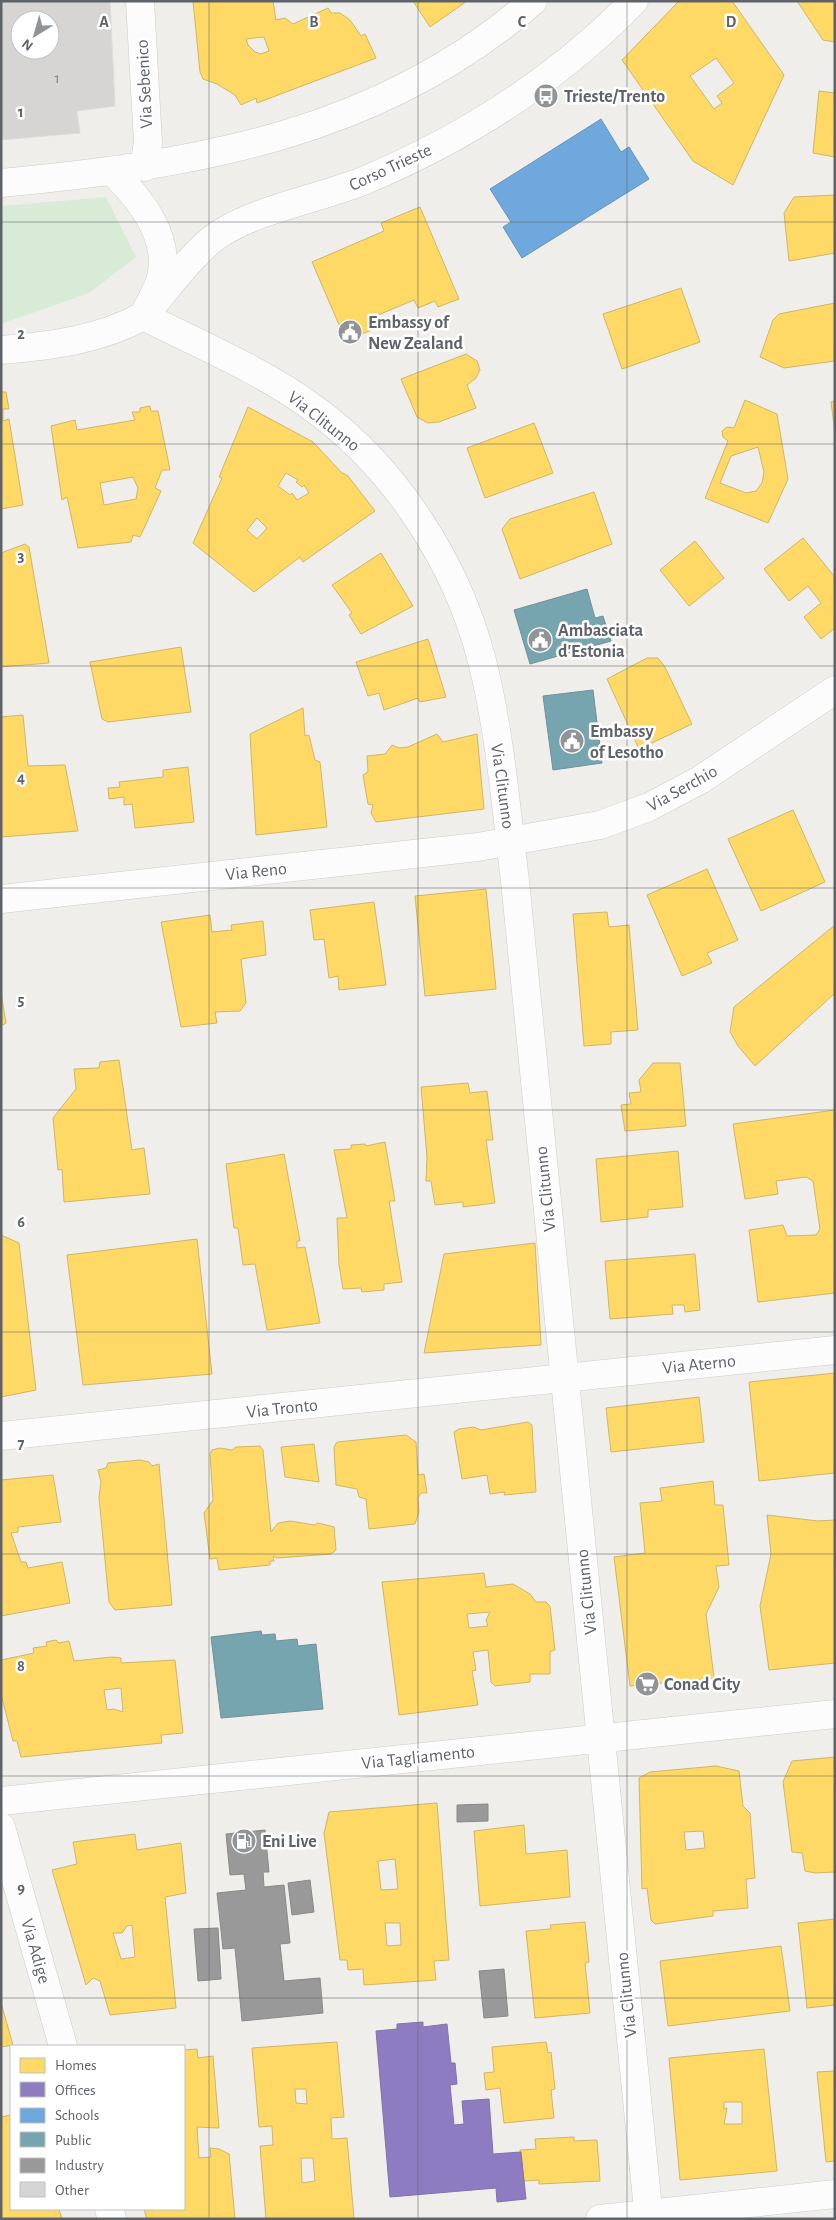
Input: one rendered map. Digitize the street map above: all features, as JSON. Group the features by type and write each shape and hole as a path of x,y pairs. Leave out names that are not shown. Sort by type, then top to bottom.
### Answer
{"street":[{"name":"Via Sebenico","path":"140,1 148,143 144,167"},
{"path":"1,183 113,172 144,167 211,155 293,134 355,111 424,76 458,56 533,1"},
{"name":"Corso Trieste","path":"144,316 204,248 223,232 249,219 325,196 364,180 455,136 519,97 569,61 634,1"},
{"path":"1,350 56,344 101,335 144,316 160,281 162,270 160,245 145,207 113,172"},
{"name":"Via Clitunno","path":"144,316 264,378 313,407 345,434 381,470 431,539 458,592 482,660 498,748 510,842 649,2216"},
{"name":"Via Serchio","path":"510,842 600,825 649,807 700,780 835,690"},
{"name":"Via Reno","path":"1,899 510,842"},
{"name":"Via Aterno","path":"564,1379 835,1350"},
{"name":"Via Tronto","path":"1,1436 564,1379"},
{"name":"Via Tagliamento","path":"1,1801 835,1714"},
{"name":"Via Adige","path":"1,1827 63,2045"},
{"path":"600,2219 649,2216 835,2194"}],"green space":[{"path":"106,197 136,257 89,293 1,324 1,206"}],"building: Homes":[{"path":"193,1 273,1 276,20 285,18 293,24 328,8 331,13 340,13 350,20 361,36 365,34 376,58 257,103 256,98 241,105 235,95 217,84 203,79 200,72","holes":["264,37 269,51 261,54 255,52 248,45 246,39"]},
{"path":"413,1 467,1 430,27"},
{"path":"679,1 732,1 784,75 733,185 693,161 622,60","holes":["716,58 734,83 717,96 722,103 714,109 690,76"]},
{"path":"797,1 835,1 835,42 823,40"},
{"path":"819,91 835,93 835,157 813,153"},
{"path":"835,195 835,253 789,261 784,213 794,197"},
{"path":"420,207 459,299 438,307 435,301 418,308 414,300 371,318 376,328 346,341 312,262 384,231 381,223"},
{"path":"681,288 700,342 622,369 603,314"},
{"path":"835,303 835,361 784,368 760,357 773,320 779,314"},
{"path":"466,354 477,361 480,370 476,378 467,385 476,408 439,422 428,423 417,417 401,379"},
{"path":"1,392 6,392 9,409 3,409 3,421 9,419 23,505 1,509"},
{"path":"745,400 777,414 788,479 768,523 705,498 728,441 723,437 722,431 727,427 734,428"},
{"path":"835,401 835,433 831,402"},
{"path":"150,406 151,411 158,411 170,470 162,470 155,488 161,491 140,537 133,535 131,542 78,548 67,497 62,500 51,426 75,420 77,430 135,420 132,412 140,412 140,408","holes":["133,477 138,488 136,499 104,505 100,483"]},
{"path":"248,407 313,442 341,472 348,476 375,511 303,562 300,557 254,592 193,543 222,478 219,477","holes":["286,473 298,480 296,482 302,487 304,485 309,493 297,500 292,493 290,495 278,486","257,518 267,528 257,539 247,530"]},
{"path":"534,423 553,473 485,498 467,448"},
{"path":"758,447 764,472 762,483 756,491 746,493 720,483 731,456"},
{"path":"594,492 612,544 520,579 502,529 510,519"},
{"path":"803,538 835,577 835,628 821,639 804,617 821,603 808,586 789,601 764,569"},
{"path":"695,541 724,578 689,606 660,570"},
{"path":"25,544 29,547 49,663 1,667 1,553"},
{"path":"381,553 413,606 361,634 349,615 352,613 332,585"},
{"path":"428,639 446,697 420,702 418,698 384,710 379,693 368,696 356,662"},
{"path":"181,647 191,712 108,722 102,719 90,662"},
{"path":"647,658 658,658 665,667 692,724 639,749 607,679"},
{"path":"303,708 305,736 309,735 315,760 320,762 327,827 256,835 250,734"},
{"path":"23,715 28,766 65,765 78,831 1,837 1,717"},
{"path":"437,734 443,742 477,734 484,809 376,822 371,813 373,805 368,804 363,775 368,772 367,756 385,754 392,745 399,748 408,747"},
{"path":"188,767 194,822 135,828 132,804 124,805 124,797 109,799 108,788 120,787 119,782 163,777 163,770"},
{"path":"793,810 825,882 761,911 728,839"},
{"path":"707,869 738,940 707,953 712,963 682,976 647,895"},
{"path":"486,889 496,989 425,996 415,896"},
{"path":"374,902 386,985 339,990 338,976 329,978 324,939 314,940 310,910"},
{"path":"607,912 609,927 629,925 638,1030 611,1032 611,1044 584,1046 573,914"},
{"path":"210,915 212,932 232,930 231,925 263,921 266,955 241,959 246,1003 240,1011 215,1012 217,1023 181,1027 161,922"},
{"path":"835,925 835,999 834,994 755,1066 738,1046 730,1032 734,1007"},
{"path":"1,993 6,1023 1,1026"},
{"path":"119,1060 132,1150 144,1148 150,1194 64,1202 62,1169 58,1170 53,1118 76,1089 74,1069 99,1068 100,1062"},
{"path":"653,1063 680,1063 686,1126 625,1131 621,1105 631,1104 629,1093 641,1092 639,1080"},
{"path":"468,1083 470,1093 487,1091 493,1140 486,1140 495,1203 463,1207 463,1202 435,1205 431,1181 426,1181 427,1157 421,1087"},
{"path":"835,1110 835,1293 758,1302 749,1230 783,1225 787,1236 816,1235 820,1229 813,1181 806,1177 776,1181 778,1194 745,1199 733,1124"},
{"path":"385,1142 395,1201 389,1201 402,1282 384,1284 384,1290 362,1292 361,1288 343,1289 339,1265 337,1218 347,1218 334,1150 351,1149 351,1145 365,1144 366,1146"},
{"path":"678,1151 683,1207 648,1210 648,1217 601,1222 596,1159"},
{"path":"284,1154 300,1241 297,1241 297,1248 305,1247 320,1323 267,1330 255,1264 243,1265 238,1228 234,1228 226,1164"},
{"path":"1,1235 19,1243 36,1390 1,1397"},
{"path":"197,1239 212,1374 83,1385 67,1255"},
{"path":"535,1243 541,1345 424,1353 444,1254"},
{"path":"695,1254 700,1310 685,1312 684,1305 672,1305 673,1314 610,1319 605,1261"},
{"path":"835,1373 835,1473 759,1481 749,1382"},
{"path":"699,1397 704,1442 611,1452 606,1408"},
{"path":"528,1422 532,1425 536,1492 504,1495 505,1492 490,1494 487,1475 462,1479 454,1432 459,1429 474,1427 481,1430"},
{"path":"406,1435 416,1442 418,1475 424,1474 427,1493 421,1493 418,1498 419,1512 415,1524 369,1529 366,1499 359,1497 357,1489 336,1485 334,1447 337,1442"},
{"path":"314,1444 319,1482 285,1477 281,1447"},
{"path":"260,1446 263,1450 271,1532 278,1523 290,1521 314,1525 318,1523 334,1527 336,1550 331,1554 277,1558 273,1556 274,1561 270,1561 270,1565 219,1570 217,1558 210,1559 204,1513 213,1500 210,1454 212,1450 220,1448 232,1450 236,1447"},
{"path":"140,1460 149,1462 152,1466 159,1464 172,1605 115,1610 109,1602 99,1497 101,1482 98,1470 106,1468 108,1463"},
{"path":"53,1475 61,1522 18,1527 18,1532 11,1533 21,1562 26,1562 28,1568 62,1562 70,1603 1,1616 1,1480"},
{"path":"713,1481 715,1505 723,1505 729,1565 716,1566 719,1587 706,1614 714,1678 630,1686 614,1557 645,1553 640,1503 662,1501 660,1488"},
{"path":"767,1515 818,1521 835,1520 835,1663 769,1670 760,1606 771,1554"},
{"path":"484,1573 486,1587 513,1584 530,1594 536,1602 546,1602 550,1606 555,1650 550,1652 550,1674 530,1674 530,1682 495,1686 491,1682 488,1650 473,1652 476,1670 472,1671 478,1705 399,1715 382,1582","holes":["490,1612 486,1620 488,1626 469,1628 467,1614"]},
{"path":"56,1640 59,1643 69,1641 74,1661 112,1657 121,1658 121,1663 175,1660 183,1733 161,1735 162,1743 21,1757 17,1741 13,1741 1,1694 1,1660 34,1653 33,1648 47,1646 46,1642","holes":["121,1688 123,1712 114,1709 107,1710 104,1690"]},
{"path":"835,1757 835,1872 815,1873 805,1871 802,1853 792,1852 783,1782 792,1761"},
{"path":"716,1766 739,1771 743,1806 750,1813 755,1878 746,1879 748,1908 713,1911 713,1916 655,1924 651,1920 647,1888 642,1889 639,1778 650,1772","holes":["703,1831 705,1848 686,1850 684,1832"]},
{"path":"437,1803 449,1960 434,1961 436,1980 364,1985 363,1969 348,1970 347,1960 340,1960 324,1833 329,1812","holes":["395,1859 398,1889 381,1890 378,1861","385,1923 400,1923 401,1945 387,1946"]},
{"path":"524,1825 526,1854 567,1850 570,1897 480,1906 474,1831"},
{"path":"135,1834 137,1850 181,1843 186,1893 165,1897 176,2008 110,2015 100,1981 93,1978 86,1985 52,1870 77,1864 73,1842","holes":["132,1925 135,1957 121,1959 113,1933 122,1933 127,1926"]},
{"path":"835,1919 835,2005 807,2008 798,1923"},
{"path":"585,1922 589,1962 585,1963 590,2013 535,2018 526,1931 551,1929 550,1925"},
{"path":"781,1946 790,2011 668,2026 660,1961"},
{"path":"1,2003 13,2045 1,2047"},
{"path":"337,2042 344,2117 331,2118 332,2139 347,2138 354,2219 266,2219 260,2146 273,2145 272,2126 259,2127 252,2048","holes":["295,2089 306,2089 307,2104 296,2103","301,2158 313,2158 315,2181 302,2183"]},
{"path":"546,2042 548,2053 551,2052 555,2089 551,2090 554,2118 504,2123 500,2088 486,2090 484,2073 494,2072 492,2047"},
{"path":"197,2049 198,2058 213,2056 219,2128 197,2127 199,2158 211,2157 210,2148 219,2149 229,2154 235,2219 147,2219 144,2210 185,2210 185,2050"},
{"path":"764,2049 777,2171 680,2180 669,2058","holes":["724,2102 742,2102 742,2124 724,2124 727,2108 724,2109"]},
{"path":"835,2071 835,2161 826,2162 817,2072"},
{"path":"10,2115 10,2210 59,2210 62,2219 1,2219 1,2117"},
{"path":"574,2137 574,2141 597,2140 600,2181 539,2184 539,2180 524,2181 520,2150 536,2149 535,2139"}],"building: Offices":[{"path":"423,2022 423,2027 447,2024 451,2063 455,2063 457,2084 450,2085 454,2125 464,2124 462,2101 489,2099 493,2154 521,2152 526,2199 497,2202 496,2188 390,2197 376,2031 397,2029 397,2024"}],"building: Schools":[{"path":"601,119 621,152 629,147 649,179 522,258 503,227 511,222 490,189"}],"building: Public":[{"path":"587,589 595,618 603,616 611,641 530,664 514,610"},
{"path":"593,690 602,763 553,770 543,696"},
{"path":"261,1631 262,1635 275,1634 276,1641 297,1639 298,1646 316,1644 323,1709 221,1718 211,1637"}],"building: Industry":[{"path":"488,1804 488,1821 457,1822 457,1805"},
{"path":"265,1830 269,1872 263,1872 264,1887 284,1885 290,1943 280,1944 284,1981 320,1978 323,2013 242,2021 235,1948 223,1949 217,1893 246,1890 244,1874 230,1875 226,1834"},
{"path":"310,1880 314,1912 292,1915 288,1883"},
{"path":"218,1928 221,1979 198,1981 194,1929"},
{"path":"504,1969 508,2016 484,2018 479,1971"}],"building: Other":[{"path":"1,1 110,1 115,106 77,111 80,133 1,140"}],"place":[{"name":"Trieste/Trento","path":"546,96"},
{"name":"Embassy of New Zealand","path":"350,332"},
{"name":"Ambasciata d'Estonia","path":"540,640"},
{"name":"Embassy of Lesotho","path":"572,741"},
{"name":"Conad City","path":"647,1684"},
{"name":"Eni Live","path":"244,1841"}]}
